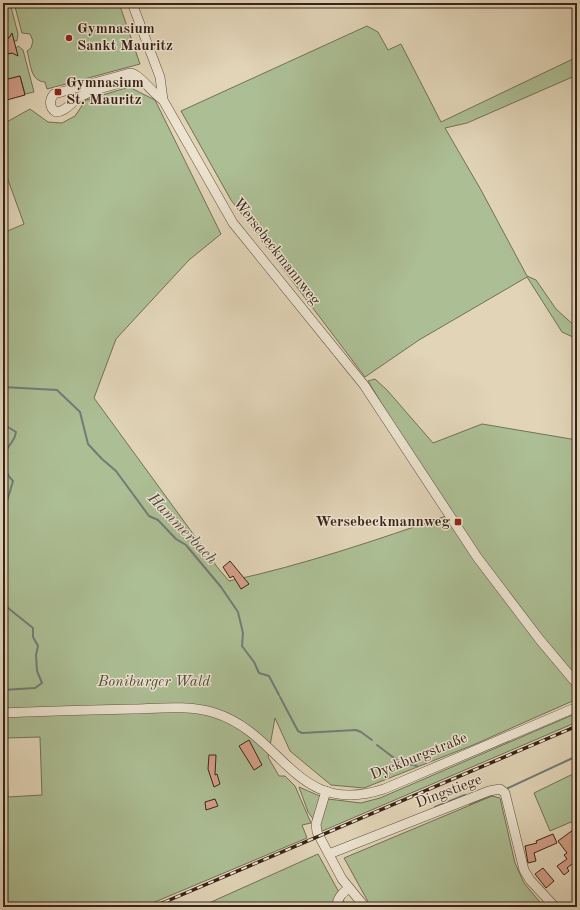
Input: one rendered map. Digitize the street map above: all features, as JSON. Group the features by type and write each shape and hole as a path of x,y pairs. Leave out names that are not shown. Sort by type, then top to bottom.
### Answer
{"street":[{"name":"Wersebeckmannweg","path":"132,3 160,77 163,100"},
{"path":"127,74 134,74 139,78 88,93 62,111 54,110 51,106 52,96 58,92 127,74"},
{"name":"Wersebeckmannweg","path":"139,78 163,100 233,223 364,385 476,557 540,640 577,684"},
{"name":"Dyckburgstraße","path":"3,713 177,708 209,711 229,718 253,732 296,775 312,785 326,791 348,795 378,791 577,706"},
{"name":"Dingstiege","path":"329,854 489,790 500,789 505,793 524,870 530,880 555,907"},
{"path":"326,791 317,817 316,828 349,888 365,907"},
{"path":"337,907 337,902 340,896 349,888"}],"green space":[{"path":"3,3 10,3 18,34 17,41 14,41 11,36 3,40"},
{"name":"Gymnasium Sankt Mauritz","path":"14,3 119,3 140,64 47,89 45,82 36,79 32,71 27,51 31,48 33,41 30,34 22,33"},
{"path":"367,26 378,32 388,50 401,44 441,122 577,57 577,75 467,123 445,128 481,190 527,276 536,280 556,309 577,328 577,339 562,332 527,277 419,340 365,377 231,200 181,111"},
{"path":"18,46 23,50 34,92 25,94 20,76 7,80 3,64 3,55 12,53"},
{"name":"Boniburger Wald","path":"129,87 155,100 221,234 189,260 116,339 94,398 218,568 229,581 257,575 340,551 449,515 368,381 375,379 387,390 433,443 482,424 577,440 577,699 473,745 364,788 331,785 290,751 275,718 268,757 279,776 285,776 295,786 311,823 302,825 307,838 143,907 3,907 3,233 24,224 3,166 3,124 30,109 48,122 62,123 75,116 86,100","holes":["40,737 42,795 8,797 6,738"]},
{"path":"577,713 577,722 320,832 319,828 328,799 361,803 380,798"},
{"path":"577,772 577,829 571,822 550,831 534,793"},
{"path":"299,787 322,797 314,820 308,812"},
{"path":"492,796 500,798 515,863 524,883 544,907 371,907 344,858"},
{"path":"318,854 347,907 200,907"}],"building":[{"path":"12,33 18,56 12,53 3,55 3,40 9,38"},
{"path":"3,69 5,69 8,79 20,76 25,95 3,101"},
{"path":"230,561 249,584 241,589 233,576 230,578 223,567"},
{"path":"249,740 262,765 254,770 239,746"},
{"path":"209,755 216,755 215,775 217,774 220,784 214,787 208,769"},
{"path":"215,799 218,806 206,810 205,802"},
{"path":"573,830 577,835 577,860 567,868 569,871 564,875 557,866 567,859 564,855 567,853 558,841"},
{"path":"553,834 557,843 534,853 536,861 528,863 525,846 537,843 536,841"},
{"path":"543,868 554,881 546,888 535,874"}],"waterway":[{"name":"Hammerbach","path":"3,387 57,390 80,412 88,444 116,471 149,516 158,520 176,539 186,545 221,587 238,612 243,633 242,646 254,662 259,673 269,676 279,695"},
{"path":"3,424 16,432 6,451 4,460 5,469 13,481 5,508 3,527"},
{"path":"3,599 8,608 33,628 33,637 38,646 36,655 37,671 42,683 35,688 3,690"},
{"name":"Hammerbach","path":"280,697 298,731 302,733 356,730 372,740"},
{"name":"Hammerbach","path":"377,745 398,761 417,766"},
{"name":"Hammerbach","path":"508,788 577,756"},
{"name":"Hammerbach","path":"470,804 494,794"},
{"name":"Hammerbach","path":"435,807 465,795"}],"railway":[{"path":"153,907 577,726"}],"place":[{"name":"Gymnasium Sankt Mauritz","path":"69,38"},
{"name":"Gymnasium St. Mauritz","path":"58,92"},
{"name":"Wersebeckmannweg","path":"458,522"}]}
